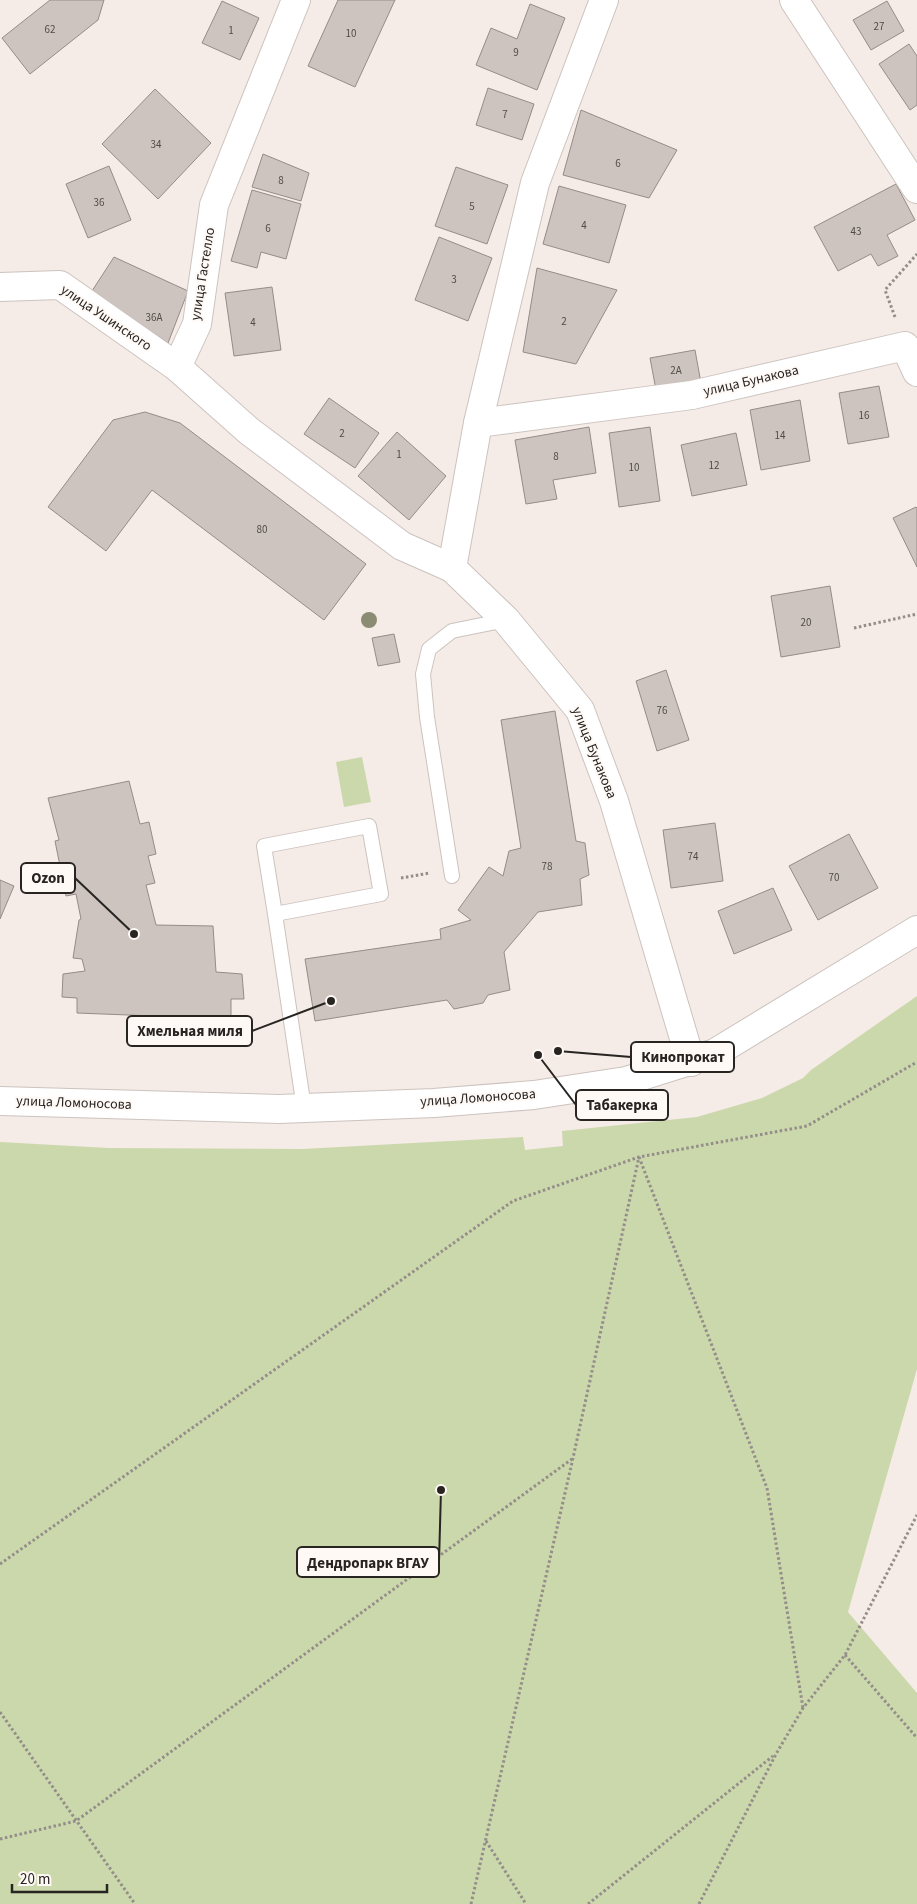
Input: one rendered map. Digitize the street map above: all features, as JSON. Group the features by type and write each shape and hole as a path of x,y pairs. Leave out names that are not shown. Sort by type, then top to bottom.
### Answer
{"street":[{"name":"улица Гастелло","path":"177,367 197,324 214,205 296,0"},
{"path":"177,367 249,431 402,546 452,568 478,423 535,183 604,0"},
{"path":"794,0 917,189"},
{"name":"улица Ушинского","path":"0,287 60,285 177,367"},
{"path":"905,346 917,372"},
{"name":"улица Бунакова","path":"478,423 692,395 905,346"},
{"name":"улица Бунакова","path":"452,568 506,620 580,710 614,801 691,1062"},
{"name":"улица Ломоносова","path":"0,1101 279,1109 434,1103 534,1095 626,1081 714,1054 917,930"}],"lane":[{"path":"452,873 427,717 423,674 429,649 452,630 506,620"},
{"path":"275,914 381,894 369,826 264,846 304,1108"}],"path":[{"path":"905,346 885,290 917,254"},
{"path":"854,628 917,614"},
{"path":"378,882 452,873"},
{"path":"0,1564 514,1201 639,1156 807,1126 917,1062"},
{"path":"471,1904 573,1458 639,1156"},
{"path":"639,1156 767,1488 803,1708"},
{"path":"0,1839 76,1820 573,1458"},
{"path":"699,1904 776,1754 803,1708 845,1655 917,1515"},
{"path":"845,1655 917,1738"},
{"path":"0,1712 135,1904"},
{"path":"588,1904 776,1754"},
{"path":"486,1840 526,1904"}],"green space":[{"path":"362,757 371,802 344,807 336,762"},
{"path":"917,996 917,1369 848,1612 917,1693 917,1904 0,1904 0,1142 108,1148 303,1149 523,1137 525,1150 563,1146 562,1131 697,1117 762,1098 803,1078 811,1070"}],"building":[{"path":"50,0 104,0 98,20 30,74 2,38"},
{"path":"338,0 395,0 355,87 308,66"},
{"path":"222,1 259,18 240,60 202,43"},
{"path":"887,1 904,31 871,50 853,20"},
{"path":"530,4 565,18 537,90 476,65 491,28 517,39"},
{"path":"909,44 917,56 917,105 910,110 879,64"},
{"path":"488,88 534,104 522,140 476,125"},
{"path":"155,89 211,143 158,199 102,144"},
{"path":"581,110 677,150 649,198 563,175"},
{"path":"263,154 309,173 301,201 252,187"},
{"path":"109,166 131,220 88,238 66,184"},
{"path":"456,167 508,185 487,244 435,226"},
{"path":"896,184 915,220 887,235 898,256 878,266 871,254 838,271 814,227"},
{"path":"559,186 626,205 609,263 543,244"},
{"path":"252,190 301,204 286,259 261,252 257,268 231,261"},
{"path":"439,237 492,258 468,321 415,300"},
{"path":"114,257 188,291 168,343 92,291"},
{"path":"537,268 617,290 576,364 523,352"},
{"path":"272,287 281,350 234,356 225,293"},
{"path":"695,350 701,383 656,390 650,358"},
{"path":"879,386 889,437 848,444 839,393"},
{"path":"329,398 379,433 355,468 304,434"},
{"path":"800,400 810,461 761,470 750,410"},
{"path":"145,412 180,423 366,564 324,620 152,490 106,551 48,507 113,420"},
{"path":"589,427 596,473 553,480 557,499 526,504 515,440"},
{"path":"650,427 660,501 619,507 609,433"},
{"path":"397,432 446,476 409,520 358,476"},
{"path":"736,433 747,485 692,496 681,445"},
{"path":"917,508 917,567 893,518"},
{"path":"830,586 840,647 781,657 771,596"},
{"path":"394,634 400,662 378,666 372,638"},
{"path":"666,670 689,740 657,751 636,681"},
{"path":"555,711 576,841 585,843 589,875 580,879 582,905 538,912 504,952 510,990 488,995 483,1003 454,1009 447,1000 315,1021 305,959 441,939 440,929 471,920 458,910 489,867 503,876 509,851 521,848 501,720"},
{"path":"129,781 140,824 149,822 156,854 148,856 155,883 146,885 156,925 213,926 216,972 242,974 244,999 231,999 231,1019 77,1013 77,998 62,997 63,974 85,971 82,959 73,958 79,920 81,919 76,894 66,896 55,841 59,840 48,798"},
{"path":"715,823 723,881 671,888 663,830"},
{"path":"849,834 878,888 818,920 789,866"},
{"path":"0,880 14,886 0,919"},
{"path":"773,888 792,930 734,954 718,911"}],"place":[{"name":"Ozon","path":"134,934"},
{"name":"Хмельная миля","path":"331,1001"},
{"name":"Кинопрокат","path":"558,1051"},
{"name":"Табакерка","path":"538,1055"},
{"name":"Дендропарк ВГАУ","path":"441,1490"}]}
